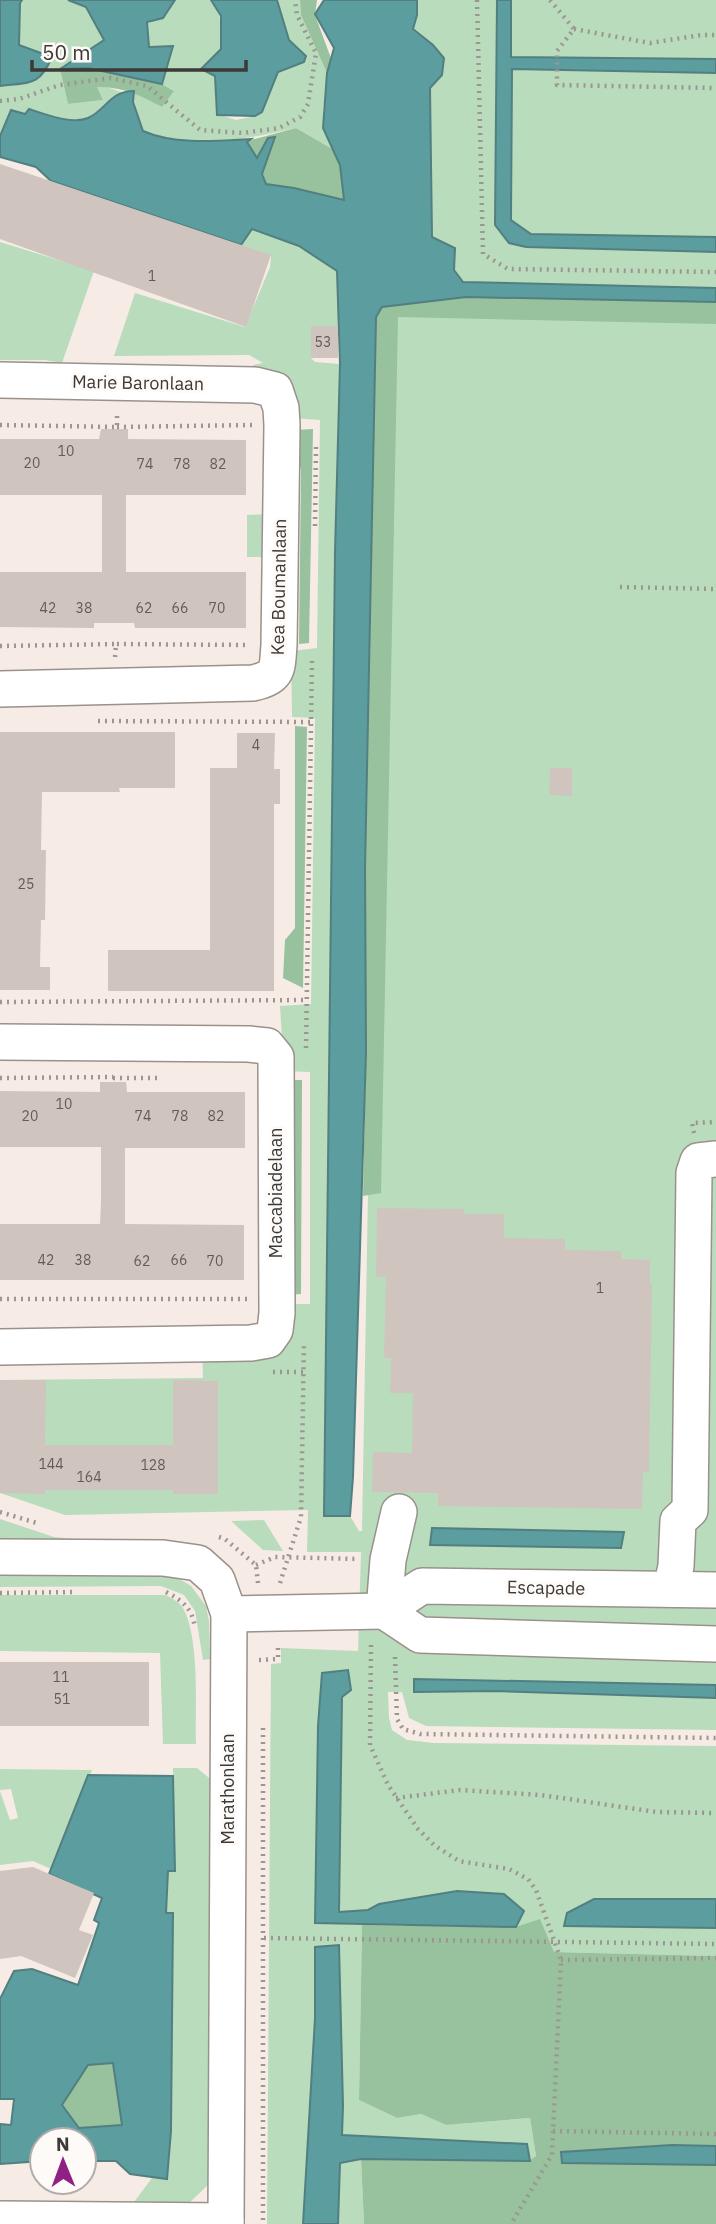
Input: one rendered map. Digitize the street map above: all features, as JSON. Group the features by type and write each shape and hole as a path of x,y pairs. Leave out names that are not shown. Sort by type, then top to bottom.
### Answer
{"street":[{"name":"Marie Baronlaan","path":"0,380 255,385 275,390"},
{"name":"Kea Boumanlaan","path":"0,689 253,684 269,680 277,672 282,425 281,408 275,390"},
{"name":"Maccabiadelaan","path":"0,1042 249,1044 267,1046 276,1056 276,1299 275,1330 268,1340 251,1343 0,1347"},
{"path":"671,1589 676,1566 678,1521 690,1510 694,1173 698,1161 716,1159"},
{"path":"384,1611 388,1560 399,1512"},
{"name":"Marathonlaan","path":"0,1557 163,1558 198,1563 217,1580 229,1615 226,2223"},
{"name":"Escapade","path":"384,1611 422,1586 716,1590"},
{"path":"229,1615 384,1611 420,1635 716,1644"},
{"path":"0,2219 226,2223"}],"path":[{"path":"0,101 19,99 60,85 111,78 147,86 200,130 243,133 279,128 300,117 309,104 316,53 297,15 295,0"},
{"path":"477,0 483,254 508,269 716,272"},
{"path":"550,0 574,29 650,43 716,35"},
{"path":"574,29 557,51 557,85 716,88"},
{"path":"116,382 117,427"},
{"path":"0,425 282,425"},
{"path":"315,535 316,437"},
{"path":"621,587 716,589"},
{"path":"114,687 116,645"},
{"path":"0,646 313,646 306,1051"},
{"path":"94,721 311,722"},
{"path":"0,1002 307,1000"},
{"path":"0,1298 276,1299"},
{"path":"289,1558 301,1517 304,1336"},
{"path":"164,1591 186,1602 194,1619 195,1631"},
{"path":"0,1593 80,1592"},
{"path":"262,1673 261,1660 278,1659 278,1642"},
{"path":"371,1645 370,1745 388,1785 418,1829 434,1845 459,1861 509,1869 528,1879 537,1890 561,1960 552,2155 511,2224"},
{"path":"395,1653 397,1719 403,1729 420,1734 716,1738"},
{"name":"Marathonlaan","path":"263,1723 263,2224"},
{"path":"396,1798 460,1790 541,1795 656,1812 716,1813"},
{"path":"264,1938 352,1937 554,1943 716,1944"},
{"path":"561,1960 716,1958"},
{"path":"553,2131 716,2134"}],"green space":[{"path":"22,0 68,0 86,7 105,40 60,69 68,104 103,100 96,86 121,92 87,119 61,119 29,109 0,136 0,86 35,81 51,57 19,45"},
{"path":"175,0 211,0 217,11 221,20 222,37 215,75 217,114 236,120 255,116 275,71 306,55 289,40 276,0 300,0 301,15 327,73 323,113 334,150 296,128 219,141 179,140 142,131 133,102 134,91 162,107 173,90 162,84 173,47 149,47 147,21 163,18"},
{"path":"300,0 317,0 315,15 332,61 327,73 301,15"},
{"path":"379,0 716,0 716,1688 497,1691 716,1698 716,1730 426,1726 409,1718 402,1692 388,1692 392,1730 407,1740 434,1743 716,1746 716,1899 594,1899 564,1925 716,1928 716,1956 554,1952 516,1927 524,1911 457,1891 379,1904 368,1910 339,1912 342,1697 351,1690 322,1674 318,1726 315,1923 362,1925 359,2100 397,2118 421,2114 446,2125 530,2118 536,2156 530,2161 527,2144 342,2135 339,1946 315,1947 315,2018 303,2224 267,2224 271,1664 281,1663 281,1648 358,1651 361,1552 307,1552 308,1510 65,1515 0,1493 0,1380 203,1378 202,1349 284,1349 286,1304 310,1304 310,1072 284,1071 280,1006 311,1004 315,718 292,717 291,651 317,648 320,420 292,418 293,385 281,374 259,372 253,365 263,363 249,355 114,356 135,293 245,327 270,267 271,256 241,245 251,229 299,246 337,271 339,326 311,326 311,358 315,362 340,364 324,1512 350,1516 359,1531 362,1531 382,406 373,324"},
{"path":"88,68 162,84 174,91 162,107 131,92 106,87 97,87 103,100 68,104 60,69"},
{"path":"296,128 334,150 340,165 345,200 266,184 262,174 268,139 257,158 247,141"},
{"path":"0,242 94,271 62,363 45,360 0,360"},
{"path":"466,297 716,302 716,324 398,317 381,1193 363,1196 366,1052 365,869 376,317 382,307"},
{"path":"313,429 309,643 299,644 301,471 293,430"},
{"path":"268,514 269,557 247,557 247,515"},
{"path":"295,726 307,727 303,988 283,978 285,940 295,928"},
{"path":"283,1080 302,1080 301,1294 284,1295"},
{"path":"0,1519 54,1537 75,1539 74,1544 16,1543 0,1539"},
{"path":"264,1520 283,1551 263,1550 231,1521"},
{"path":"0,1569 165,1570 191,1586 206,1606 210,1659 203,1660 195,1611 184,1595 161,1586 0,1587"},
{"path":"0,1595 166,1595 178,1602 183,1608 192,1637 196,1674 196,1744 163,1744 160,1653 0,1651"},
{"path":"173,1768 197,1768 214,1782 211,2182 187,2205 131,2206 152,2178 167,2179 171,2131 173,1913 166,1914 168,1871 175,1870"},
{"path":"0,1769 92,1770 51,1869 33,1861 0,1865 0,1791 10,1820 18,1818 11,1789 0,1790"},
{"path":"540,1919 554,1952 716,1956 716,2224 364,2224 361,2159 529,2161 536,2156 530,2118 446,2125 421,2114 397,2118 359,2100 362,1925 516,1927"},
{"path":"113,2063 122,2125 77,2126 61,2105 88,2065"},
{"path":"361,2159 364,2224 338,2224 339,2163"}],"water":[{"path":"0,0 22,0 19,45 52,57 43,74 32,81 0,86"},
{"path":"68,0 175,0 163,18 147,22 149,47 173,46 162,84 88,68 60,69 104,40 86,7"},
{"path":"211,0 277,0 289,40 306,56 304,62 278,72 262,112 255,116 217,115 215,76 201,69 221,49 221,16"},
{"path":"324,0 417,0 413,29 444,58 442,75 430,88 432,237 455,248 454,270 463,282 716,288 716,302 466,297 382,307 376,317 365,869 366,1052 350,1516 324,1516 335,552 340,364 337,271 299,246 252,229 241,245 51,181 36,167 0,157 0,136 11,110 25,114 29,109 58,118 82,120 94,115 119,94 134,91 133,102 143,131 182,140 251,139 247,142 257,158 268,138 275,137 262,174 266,184 344,200 340,165 323,128 327,73 334,48 315,14"},
{"path":"497,0 511,0 511,57 716,59 716,73 512,69 511,220 531,234 716,237 716,252 526,247 509,243 495,225"},
{"path":"432,1528 624,1532 621,1548 430,1545"},
{"path":"348,1670 351,1690 342,1697 339,1912 368,1910 379,1904 457,1891 504,1894 524,1911 516,1927 315,1923 318,1726 322,1673"},
{"path":"414,1679 716,1685 716,1698 495,1691 414,1692"},
{"path":"88,1775 173,1776 175,1871 168,1871 166,1913 173,1913 171,2131 167,2179 130,2174 116,2161 98,2161 98,2127 122,2125 113,2063 88,2065 62,2105 78,2126 28,2126 28,2162 0,2164 0,2124 11,2125 14,2099 0,2099 0,1999 14,1971 32,1969 78,1985 99,1923 94,1920 102,1898 49,1874"},
{"path":"594,1899 716,1899 716,1928 564,1926 567,1913"},
{"path":"339,1945 342,2135 527,2144 530,2161 361,2159 340,2163 338,2224 303,2224 315,2018 315,1947"},
{"path":"672,2145 716,2146 716,2165 562,2163 561,2152"}],"building":[{"path":"0,164 271,255 246,327 0,239"},
{"path":"311,326 338,326 338,358 311,358"},
{"path":"101,429 128,429 128,439 246,440 246,495 126,495 126,572 246,572 246,628 135,628 134,623 94,623 94,628 0,627 0,572 102,572 102,495 0,495 0,439 99,439"},
{"path":"0,732 175,732 175,788 119,788 120,792 42,792 41,850 46,850 45,920 41,920 40,967 50,967 50,990 0,990"},
{"path":"237,733 275,733 274,769 280,769 280,804 274,804 274,991 108,991 108,950 210,950 210,768 237,768"},
{"path":"550,768 572,768 572,796 549,795"},
{"path":"100,1082 126,1082 127,1092 245,1092 245,1148 125,1148 125,1224 244,1225 244,1280 0,1280 0,1224 100,1224 101,1147 0,1147 0,1091 100,1092"},
{"path":"377,1208 464,1209 464,1214 504,1214 504,1238 565,1239 565,1250 621,1251 621,1259 650,1260 652,1284 649,1473 643,1472 642,1509 438,1506 438,1493 372,1492 373,1452 412,1453 413,1393 390,1393 391,1358 384,1358 386,1277 376,1277"},
{"path":"0,1380 46,1380 45,1445 173,1445 173,1380 218,1381 218,1494 173,1494 173,1490 45,1490 45,1494 0,1493"},
{"path":"0,1662 149,1662 149,1726 0,1726"},
{"path":"33,1867 94,1893 79,1930 93,1935 75,1978 21,1956 0,1959 0,1871"}]}
